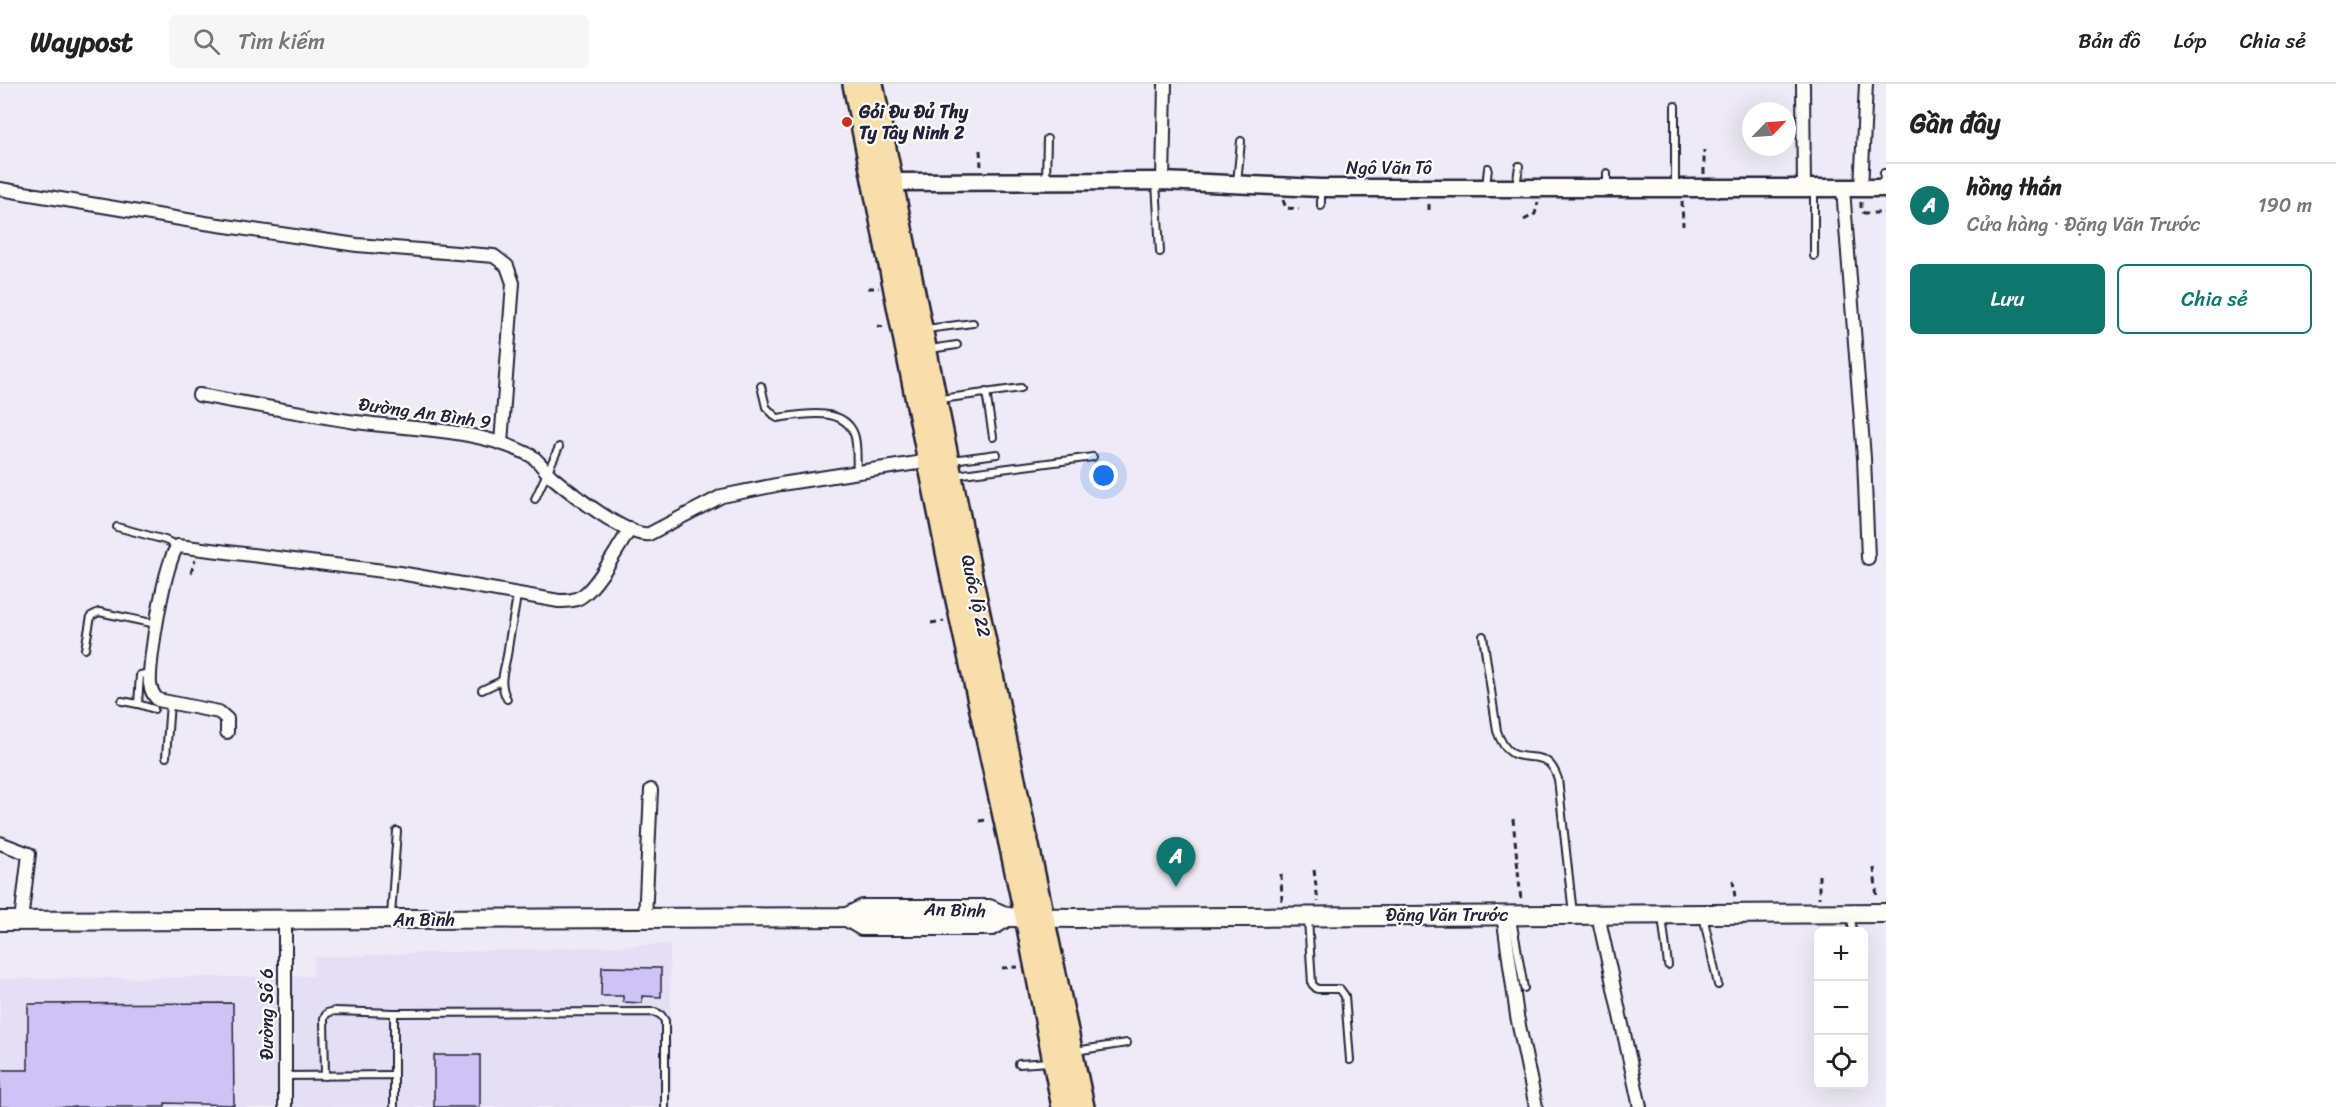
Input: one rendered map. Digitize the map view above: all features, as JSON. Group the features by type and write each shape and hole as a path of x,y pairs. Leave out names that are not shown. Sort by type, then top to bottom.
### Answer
{"highway":[{"name":"Quốc lộ 22","path":"854,84 943,466"},
{"name":"Quốc lộ 22","path":"872,84 937,399 959,609 1026,917 1063,1056 1083,1107"},
{"name":"Quốc lộ 22","path":"1063,1056 1063,1107"}],"main road":[{"name":"Đặng Văn Trước","path":"1026,917 1882,913"},
{"name":"An Bình","path":"0,921 847,917 862,926 992,926 1026,917"}],"street":[{"path":"1160,181 1165,84"},
{"path":"1803,84 1809,189"},
{"path":"1861,189 1866,84"},
{"name":"Ngô Văn Tô","path":"893,182 1160,181 1321,188 1539,188 1607,180 1678,187 1809,189 1861,189 1884,183"},
{"path":"0,189 205,224 357,245 494,256 507,266 513,283 501,443"},
{"path":"1843,189 1864,458 1868,558"},
{"name":"Đường An Bình 9","path":"199,395 357,422 468,434 501,443 532,456 547,472 595,510 638,534 649,534 722,496 857,472 943,466"},
{"path":"227,732 227,720 219,712 158,700 153,694 150,673 157,624 172,555 178,546 400,573 559,601 571,601 584,596 630,529"},
{"path":"645,919 651,790"},
{"path":"0,843 29,854 21,921"},
{"path":"1512,915 1517,1016 1536,1107"},
{"path":"1598,915 1640,1107"},
{"name":"Đường Số 6","path":"285,920 285,1107"}],"lane":[{"path":"1675,106 1678,187"},
{"path":"1046,183 1047,139"},
{"path":"1237,184 1241,141"},
{"path":"1516,188 1519,166"},
{"path":"1486,188 1488,168"},
{"path":"1160,181 1160,252"},
{"path":"1321,188 1321,206"},
{"path":"1809,189 1814,256"},
{"path":"925,340 973,323"},
{"path":"925,340 957,345"},
{"path":"760,386 766,407 777,418 815,414 832,416 847,424 854,435 857,472"},
{"path":"937,399 1021,388"},
{"path":"987,392 993,437"},
{"path":"535,499 559,447"},
{"path":"943,466 997,454"},
{"path":"943,466 1093,457"},
{"path":"117,527 165,540 178,546"},
{"path":"507,699 501,681 518,593"},
{"path":"84,649 91,616 99,612 157,624"},
{"path":"1483,636 1497,731 1501,744 1508,753 1516,756 1544,758 1551,764 1558,779 1573,915"},
{"path":"138,704 140,675 150,673"},
{"path":"482,690 501,681"},
{"path":"122,701 153,709"},
{"path":"166,757 170,703"},
{"path":"391,920 397,831"},
{"path":"1851,913 1852,927"},
{"path":"1512,915 1524,988"},
{"path":"1662,915 1668,965"},
{"path":"1703,915 1718,985"},
{"path":"1314,916 1312,984 1317,988 1340,989 1345,996 1350,1060"},
{"path":"325,1076 324,1018 334,1011 394,1013 654,1012 662,1015 665,1021 665,1107"},
{"path":"394,1013 394,1107"},
{"path":"1019,1064 1127,1043"},
{"path":"285,1076 394,1075"}],"path":[{"path":"1704,150 1704,188"},
{"path":"1678,187 1683,226"},
{"path":"1524,220 1538,210 1539,188"},
{"path":"1861,189 1862,212 1886,213"},
{"path":"1512,915 1513,819"},
{"path":"1874,868 1882,913"},
{"path":"1314,870 1314,916"},
{"path":"1281,874 1282,916"},
{"path":"1819,875 1820,914"}],"shaded area":[{"path":"670,944 672,1107 0,1107 0,979 313,976 314,957"}],"building":[{"path":"602,967 661,968 661,997 642,996 642,1003 623,1002 623,996 601,996"},
{"path":"233,1003 234,1105 165,1103 165,1107 0,1107 0,1070 28,1070 28,1004"},
{"path":"434,1055 480,1055 480,1107 434,1107"}],"place":[{"name":"Gỏi Đu Đủ Thy Ty Tây Ninh 2","path":"847,122"},
{"name":"hồng thắn","path":"1176,887"}]}
